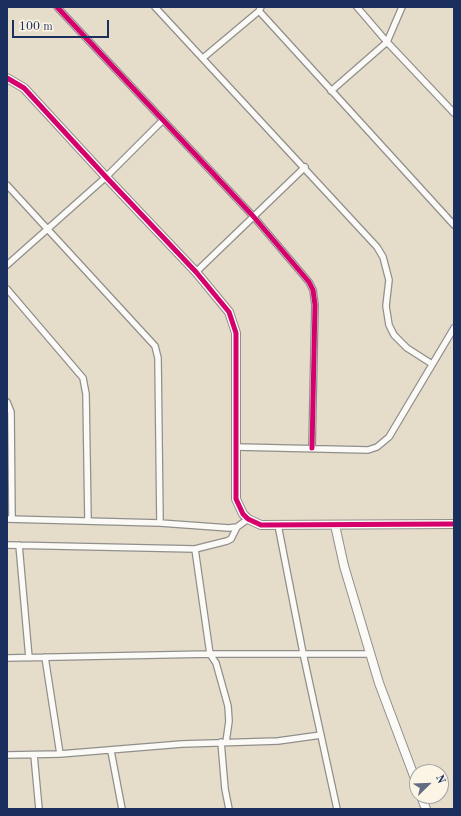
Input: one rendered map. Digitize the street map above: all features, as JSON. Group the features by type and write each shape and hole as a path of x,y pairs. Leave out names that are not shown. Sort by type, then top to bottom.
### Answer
{"street":[{"path":"57,7 162,121 253,216 304,276 313,290 315,305 312,448"},
{"path":"155,7 305,167 377,247 383,257 388,273 386,306 389,325 394,334 407,348 432,364"},
{"path":"357,7 387,42 454,113"},
{"path":"330,91 387,42 402,7"},
{"path":"203,58 260,9 330,91 454,224"},
{"path":"7,78 24,88 196,272 226,307 234,324 236,499 243,514 248,519 261,525 454,524"},
{"path":"7,265 106,177 162,121"},
{"path":"196,272 305,167"},
{"path":"7,184 155,346 158,358 160,523"},
{"path":"7,289 83,378 86,394 88,520"},
{"path":"236,447 368,450 382,445 389,437 454,328"},
{"path":"7,402 11,412 10,519 88,520 237,528"},
{"path":"7,544 195,549 231,539 237,528 248,519"},
{"path":"278,525 337,809"},
{"path":"335,525 344,566 370,654 410,764"},
{"path":"19,545 29,658"},
{"path":"195,549 210,654 216,663 227,702 229,721 224,742 229,809"},
{"path":"7,658 210,654 370,654"},
{"path":"45,657 60,754"},
{"path":"7,755 111,751 182,744 278,741 321,735"},
{"path":"111,751 122,809"},
{"path":"34,755 39,809"}],"cycle path":[{"path":"57,7 253,216 309,282 313,290 315,305 312,448"},
{"path":"7,78 24,88 196,272 229,312 236,333 236,499 243,514 248,519 261,525 454,524"}]}
